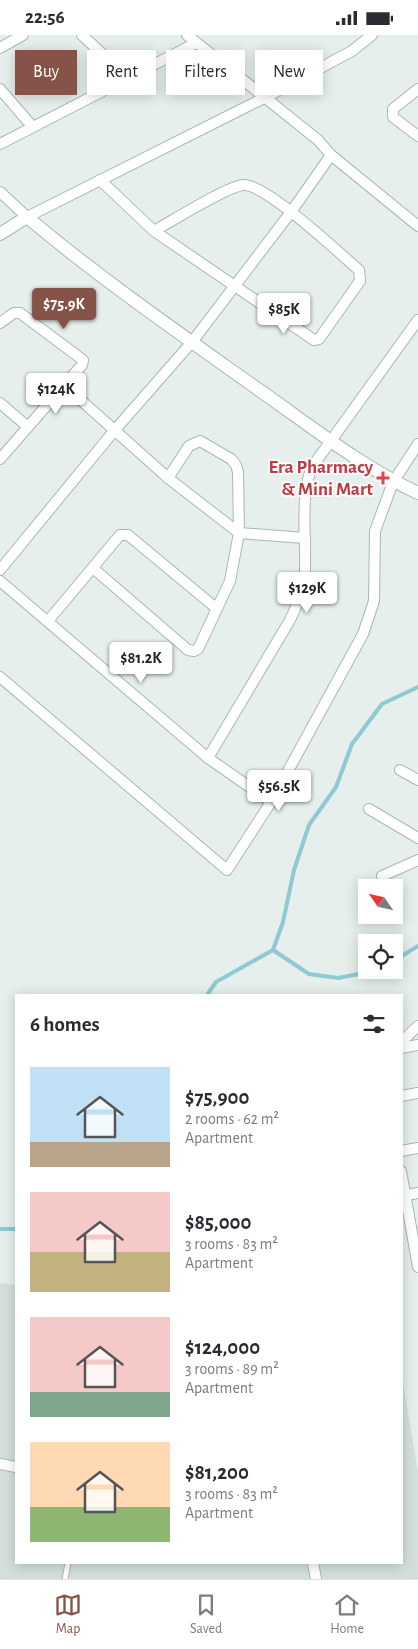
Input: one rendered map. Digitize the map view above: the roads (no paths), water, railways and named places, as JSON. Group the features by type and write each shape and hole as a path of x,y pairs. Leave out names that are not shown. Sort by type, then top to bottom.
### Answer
{"street":[{"path":"0,48 24,35"},
{"path":"82,35 98,50"},
{"path":"187,35 318,139 331,155 418,226"},
{"path":"0,234 27,217 266,97 352,51 372,35"},
{"path":"156,64 196,43"},
{"path":"0,89 32,126"},
{"path":"418,89 393,109 392,113 393,117 418,136"},
{"path":"0,144 94,95"},
{"path":"0,570 114,431 192,342 291,212 331,155"},
{"path":"100,181 154,231 236,285 310,338 319,339 360,281 359,270 291,212 254,186 234,187 154,231"},
{"path":"0,192 27,217 101,277 332,441 393,482 418,493"},
{"path":"0,323 14,313 20,313 82,357 82,365 0,459"},
{"path":"208,758 290,620 300,598 303,583 308,476 312,467 418,320"},
{"path":"65,386 168,478 238,533 305,538"},
{"path":"0,403 28,427"},
{"path":"94,569 188,650 194,651 198,649 230,581 238,533 238,472 231,459 207,443 200,441 194,442 168,478"},
{"path":"0,677 227,870 271,802 363,634 374,601 375,531 393,482 418,444"},
{"path":"48,621 94,569 120,535 128,535 216,608"},
{"path":"0,581 208,758 271,802"},
{"path":"400,770 418,780"},
{"path":"370,809 418,838"},
{"path":"382,876 418,860"},
{"path":"403,1040 418,1027"},
{"path":"403,1048 418,1045"},
{"path":"403,1095 418,1093"},
{"path":"403,1151 418,1148"},
{"path":"403,1179 416,1242 418,1267"},
{"path":"407,1195 418,1193"},
{"path":"0,1464 15,1467"},
{"path":"313,1564 316,1579"}],"lane":[{"path":"65,1579 68,1564"}],"waterway":[{"path":"208,994 216,982 273,950 283,922 294,870 309,825 336,787 352,744 382,704 418,687"},
{"path":"403,955 418,946"},
{"path":"273,950 309,974 338,978 358,974"},
{"path":"0,1229 15,1229"}],"place":[{"name":"Era Pharmacy & Mini Mart","path":"383,478"}]}
